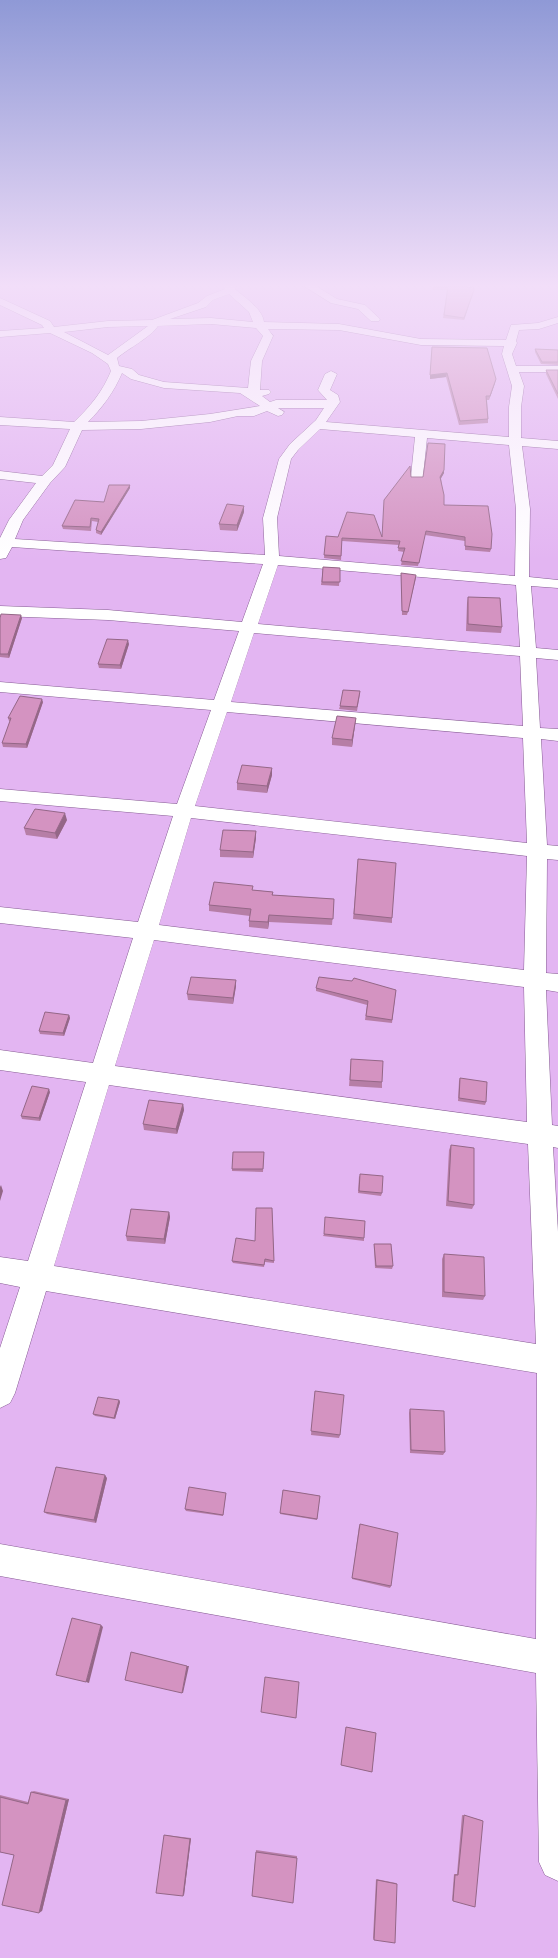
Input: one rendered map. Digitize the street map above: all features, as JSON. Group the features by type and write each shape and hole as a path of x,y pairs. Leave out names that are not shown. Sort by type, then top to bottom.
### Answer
{"street":[{"path":"0,556 4,543 16,520 45,480 59,467 77,426 98,405 114,377"},
{"path":"136,377 164,385 242,390 253,395 267,407 288,415"},
{"path":"253,395 254,377"},
{"path":"516,377 518,386 515,406 515,442 523,509 522,580 525,590 532,732 548,852 534,981 549,1136 555,1361 555,1660 558,1862"},
{"path":"253,395 278,392"},
{"path":"0,421 77,426 141,425 210,418 236,413 257,412 276,404 322,404 422,435 558,445"},
{"path":"0,1393 36,1275 184,811 272,560 270,518 285,459 322,404"},
{"path":"417,476 422,435"},
{"path":"0,475 45,480"},
{"path":"4,543 272,560 558,584"},
{"path":"0,611 108,615 248,629 558,655"},
{"path":"0,687 558,735"},
{"path":"0,794 184,811 548,852"},
{"path":"0,915 146,931 558,983"},
{"path":"0,1060 549,1136"},
{"path":"0,1270 555,1361"},
{"path":"0,1560 555,1660"}],"building":[{"path":"448,377 496,377 490,396 486,396 488,419 460,421"},
{"path":"550,377 558,377 558,394"},
{"path":"428,443 445,444 444,470 440,477 444,495 444,505 488,506 492,534 491,549 465,546 465,537 426,531 419,563 401,561 405,548 398,548 400,541 342,538 341,556 324,555 326,536 338,537 347,512 374,515 382,537 384,500 410,466 411,477 423,477"},
{"path":"109,485 130,485 101,532 96,530 99,519 91,518 90,527 62,526 75,500 104,502"},
{"path":"227,504 244,506 237,525 219,524"},
{"path":"323,567 340,568 340,582 322,582"},
{"path":"401,573 416,575 408,612 402,611"},
{"path":"468,597 500,598 502,627 468,624"},
{"path":"1,614 21,615 8,654 0,654"},
{"path":"107,639 128,640 120,665 98,664"},
{"path":"343,690 360,691 357,707 340,706"},
{"path":"20,696 42,699 26,744 2,743 11,718 8,718"},
{"path":"337,716 356,718 352,740 332,738"},
{"path":"242,765 272,768 267,786 237,783"},
{"path":"35,809 65,813 55,833 24,828"},
{"path":"223,830 256,831 253,852 220,850"},
{"path":"358,859 396,863 392,918 354,914"},
{"path":"214,882 253,886 252,890 273,892 272,895 334,899 333,919 269,915 268,922 249,921 251,909 209,905"},
{"path":"191,977 236,980 233,998 187,994"},
{"path":"319,977 352,981 354,978 396,990 392,1020 366,1016 368,1001 316,988"},
{"path":"45,1012 69,1015 63,1033 39,1031"},
{"path":"351,1059 383,1061 382,1082 350,1080"},
{"path":"460,1078 487,1082 486,1102 459,1098"},
{"path":"32,1086 49,1089 39,1118 21,1116"},
{"path":"149,1100 183,1104 176,1129 143,1124"},
{"path":"451,1145 474,1148 474,1205 448,1201"},
{"path":"233,1152 264,1152 263,1169 232,1169"},
{"path":"360,1174 383,1176 382,1193 359,1191"},
{"path":"256,1208 272,1208 274,1261 265,1259 264,1265 232,1261 236,1238 255,1241"},
{"path":"131,1209 169,1212 164,1239 126,1236"},
{"path":"325,1217 365,1221 364,1238 324,1234"},
{"path":"374,1244 391,1244 393,1266 376,1266"},
{"path":"444,1254 484,1257 485,1296 444,1292"},
{"path":"315,1391 344,1395 340,1435 311,1431"},
{"path":"98,1397 119,1400 114,1418 93,1414"},
{"path":"410,1409 444,1411 445,1452 411,1450"},
{"path":"56,1467 105,1475 94,1520 44,1512"},
{"path":"189,1487 226,1493 223,1515 185,1509"},
{"path":"283,1490 320,1496 317,1519 280,1513"},
{"path":"360,1524 398,1533 391,1586 352,1578"},
{"path":"72,1618 101,1625 86,1682 56,1675"},
{"path":"131,1652 187,1666 182,1693 125,1680"},
{"path":"265,1677 299,1682 296,1718 261,1712"},
{"path":"346,1727 376,1733 372,1772 341,1765"},
{"path":"31,1792 66,1800 39,1913 2,1905 14,1855 0,1852 0,1797 28,1804"},
{"path":"464,1815 483,1821 475,1907 453,1901 455,1875 458,1875"},
{"path":"164,1835 190,1839 183,1896 156,1893"},
{"path":"256,1852 297,1858 293,1903 252,1896"},
{"path":"377,1880 397,1884 395,1943 374,1940"}]}
